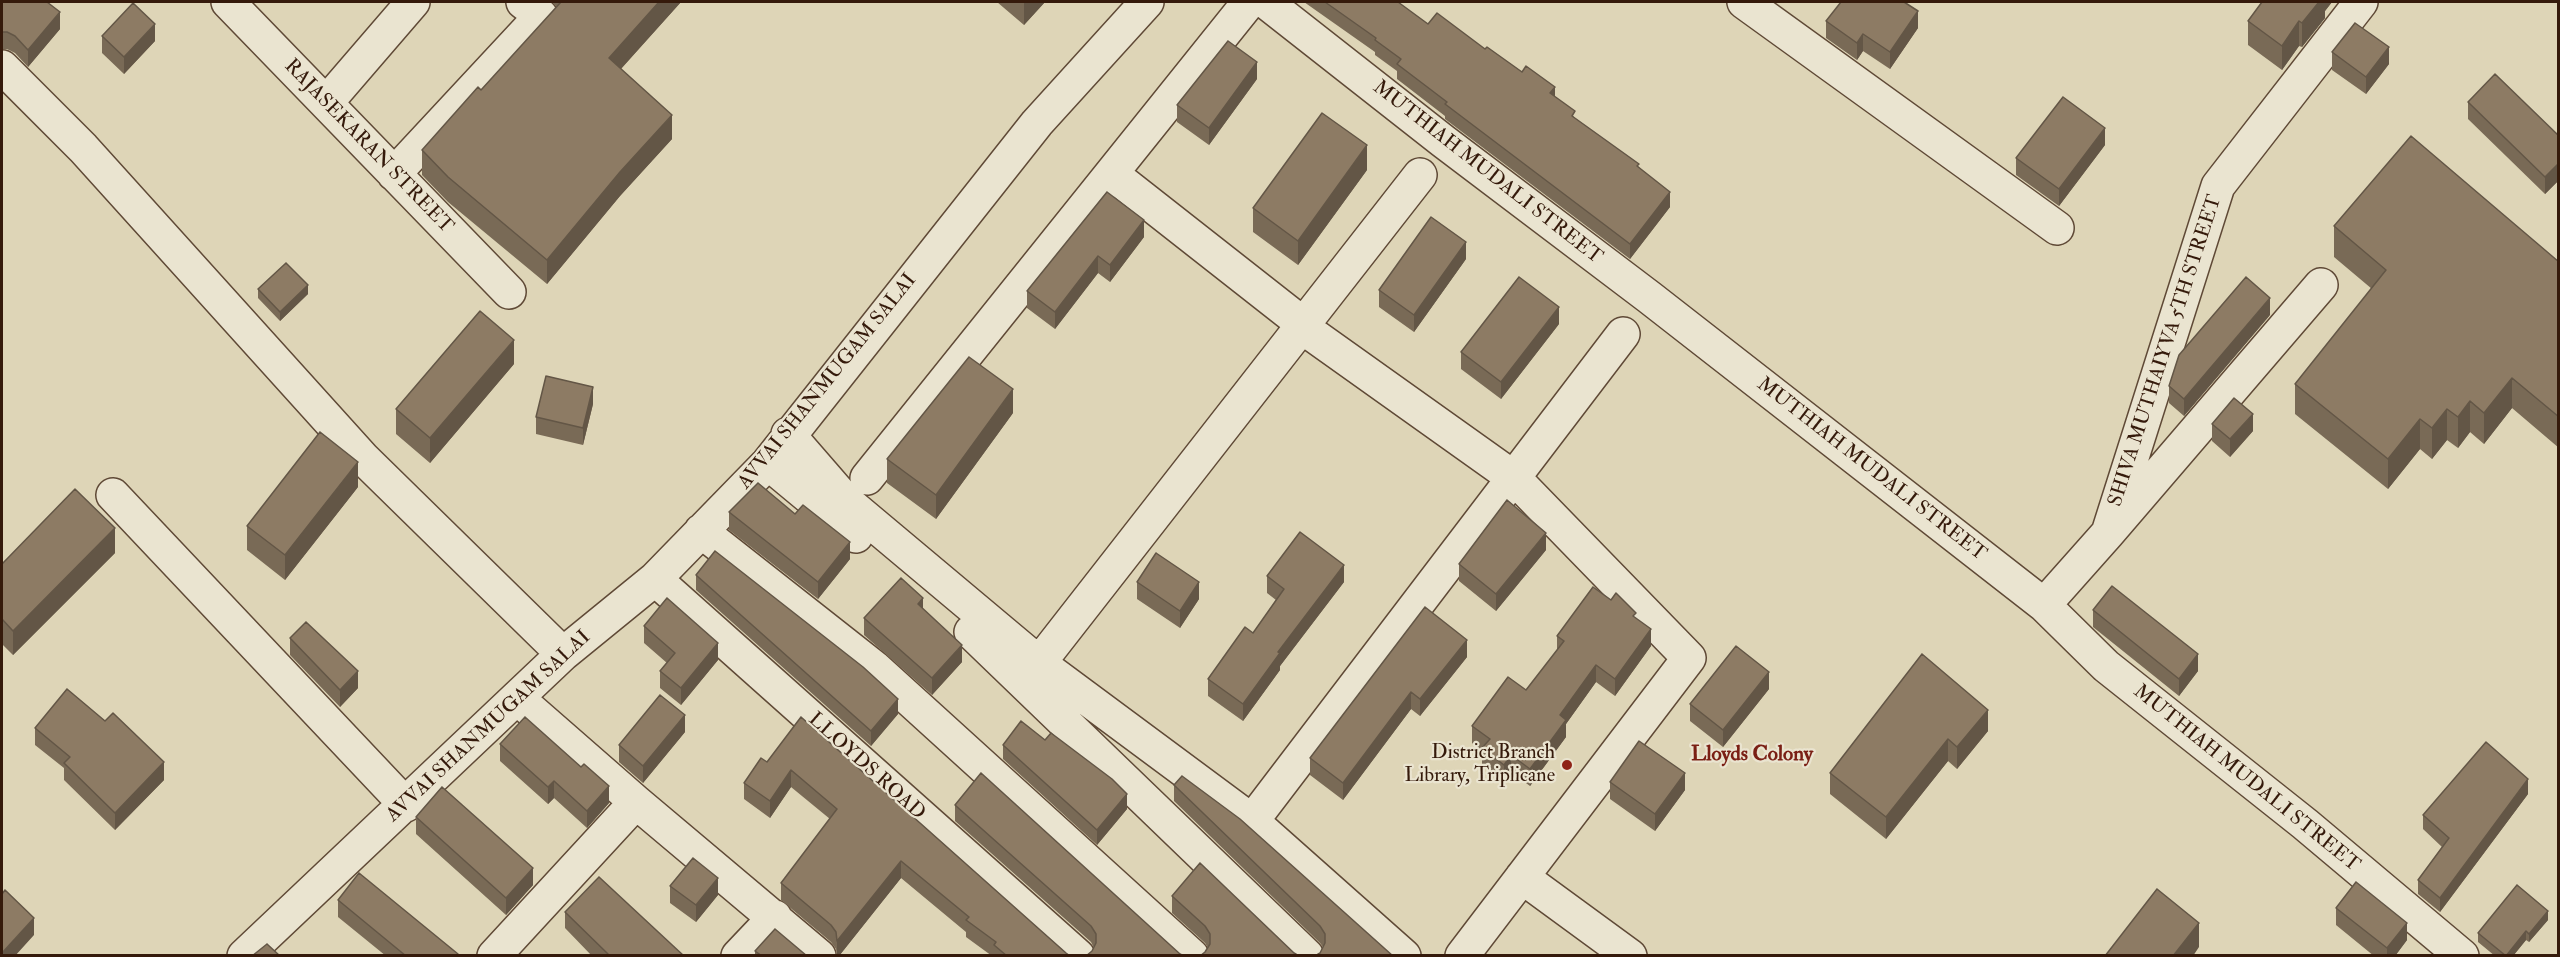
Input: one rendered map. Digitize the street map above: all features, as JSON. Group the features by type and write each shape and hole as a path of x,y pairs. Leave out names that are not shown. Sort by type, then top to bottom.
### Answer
{"street":[{"path":"326,103 413,2"},
{"path":"394,174 541,16 523,2"},
{"name":"AVVAI SHANMUGAM SALAI","path":"244,956 563,654 655,579 768,463 788,434 1036,123 1147,2"},
{"path":"867,478 1249,2"},
{"name":"MUTHIAH MUDALI STREET","path":"1266,2 2044,605 2106,666 2305,824 2462,956"},
{"path":"1744,2 2057,228"},
{"name":"SHIVA MUTHAIYVA 5TH STREET","path":"2108,533 2218,186 2361,2"},
{"name":"RAJASEKARAN STREET","path":"244,7 326,103 509,292"},
{"path":"2,67 82,148 363,458 563,654"},
{"path":"1112,174 1303,324 1302,327 1514,478 1689,658 1462,956"},
{"path":"1039,663 1420,175"},
{"path":"2044,605 2320,285"},
{"path":"1252,821 1623,334"},
{"path":"788,434 847,502 1039,663 1252,821 1404,956"},
{"path":"768,463 966,628 1307,956"},
{"path":"113,495 221,612 406,805"},
{"path":"701,531 875,668 1192,956"},
{"name":"LLOYDS ROAD","path":"655,579 1078,956"},
{"path":"517,698 819,956"},
{"path":"494,956 636,802"},
{"path":"1522,877 1630,956"},
{"path":"738,956 775,917"}],"building":[{"path":"2,2 47,2 60,12 28,50 15,36 2,32"},
{"path":"561,2 659,2 609,58 672,115 620,172 547,260 448,177 422,150 478,87 481,90"},
{"path":"1325,2 1398,2 1428,24 1437,13 1485,49 1487,47 1522,72 1526,66 1555,87 1550,93 1575,111 1572,116 1639,164 1637,166 1670,192 1630,244 1445,104 1447,102 1397,64 1401,59 1375,40 1376,38"},
{"path":"1841,2 1904,2 1918,11 1890,52 1863,34 1857,43 1826,21"},
{"path":"2262,2 2319,2 2302,23 2299,21 2282,46 2248,21"},
{"path":"133,3 155,24 124,57 102,36"},
{"path":"2355,23 2389,47 2366,77 2332,52"},
{"path":"1228,41 1257,62 1209,128 1177,105"},
{"path":"2495,74 2559,136 2559,163 2545,177 2468,102"},
{"path":"2063,97 2105,128 2059,189 2016,158"},
{"path":"1322,113 1367,145 1298,241 1253,208"},
{"path":"2411,136 2559,262 2559,417 2512,378 2484,413 2470,401 2458,417 2447,409 2432,428 2420,419 2388,459 2295,384 2386,270 2334,226"},
{"path":"1107,192 1144,220 1110,265 1098,256 1055,312 1027,291"},
{"path":"1431,217 1466,242 1414,315 1379,290"},
{"path":"286,263 308,285 280,312 258,289"},
{"path":"1519,277 1559,307 1501,382 1461,352"},
{"path":"2246,277 2270,298 2184,399 2169,386 2179,355"},
{"path":"480,311 514,340 430,438 396,409"},
{"path":"969,357 1013,389 936,495 887,459"},
{"path":"546,376 593,387 583,428 536,417"},
{"path":"2234,398 2253,414 2230,439 2212,424"},
{"path":"320,432 358,462 285,555 247,526"},
{"path":"758,483 795,514 803,505 850,542 818,582 729,512"},
{"path":"75,489 115,528 13,631 2,619 2,564"},
{"path":"1507,500 1546,533 1496,594 1459,564"},
{"path":"1300,532 1344,565 1278,652 1280,653 1243,704 1208,679 1245,627 1253,633 1284,589 1267,576"},
{"path":"715,551 863,667 898,699 871,731 696,575"},
{"path":"1156,553 1199,582 1180,611 1137,582"},
{"path":"901,578 923,598 918,604 962,645 932,678 864,618"},
{"path":"2112,586 2198,654 2179,679 2093,610"},
{"path":"1593,587 1611,600 1616,593 1636,613 1633,616 1651,629 1615,679 1596,665 1560,715 1566,720 1530,769 1511,755 1504,765 1482,748 1490,739 1472,726 1508,677 1526,690 1564,641 1557,636"},
{"path":"667,598 718,643 681,688 660,671 675,653 644,626"},
{"path":"1425,607 1467,640 1420,699 1411,692 1343,783 1310,758"},
{"path":"306,622 358,671 340,690 290,638"},
{"path":"1736,646 1769,672 1723,730 1690,704"},
{"path":"1922,654 1988,710 1957,747 1948,739 1886,817 1830,773"},
{"path":"67,689 105,721 113,713 164,762 115,813 64,763 70,757 35,728"},
{"path":"660,695 685,715 643,766 619,745"},
{"path":"525,717 581,767 584,764 609,786 587,811 554,781 548,787 500,744"},
{"path":"801,717 1070,956 1007,956 994,945 996,942 966,920 969,917 901,861 837,941 836,932 831,925 781,883 837,809 791,770 770,801 744,783 761,758 767,762"},
{"path":"1021,721 1045,740 1051,733 1112,779 1127,794 1097,830 1003,745"},
{"path":"1639,741 1685,773 1655,814 1610,782"},
{"path":"2486,742 2528,779 2440,898 2418,880 2449,838 2423,815"},
{"path":"981,773 1184,956 1086,956 1096,943 1096,934 1091,926 955,805"},
{"path":"1182,776 1240,819 1393,956 1315,956 1320,953 1325,943 1325,934 1320,926 1174,785"},
{"path":"442,787 533,868 506,898 416,817"},
{"path":"693,858 718,878 696,905 670,886"},
{"path":"1200,863 1299,956 1200,956 1210,944 1210,934 1205,926 1172,896"},
{"path":"359,873 458,954 456,956 406,956 338,900"},
{"path":"599,877 684,956 607,956 608,954 565,912"},
{"path":"2356,882 2407,923 2387,948 2336,908"},
{"path":"2517,885 2548,911 2529,934 2526,931 2506,956 2478,933"},
{"path":"2157,889 2199,923 2173,956 2105,956"},
{"path":"5,890 34,918 2,953 2,894"},
{"path":"775,929 807,956 762,956 755,951"},
{"path":"267,944 280,956 252,956"}],"place":[{"name":"District Branch Library, Triplicane","path":"1567,765"}],"district":[{"name":"Lloyds Colony","path":"1752,755"}]}
